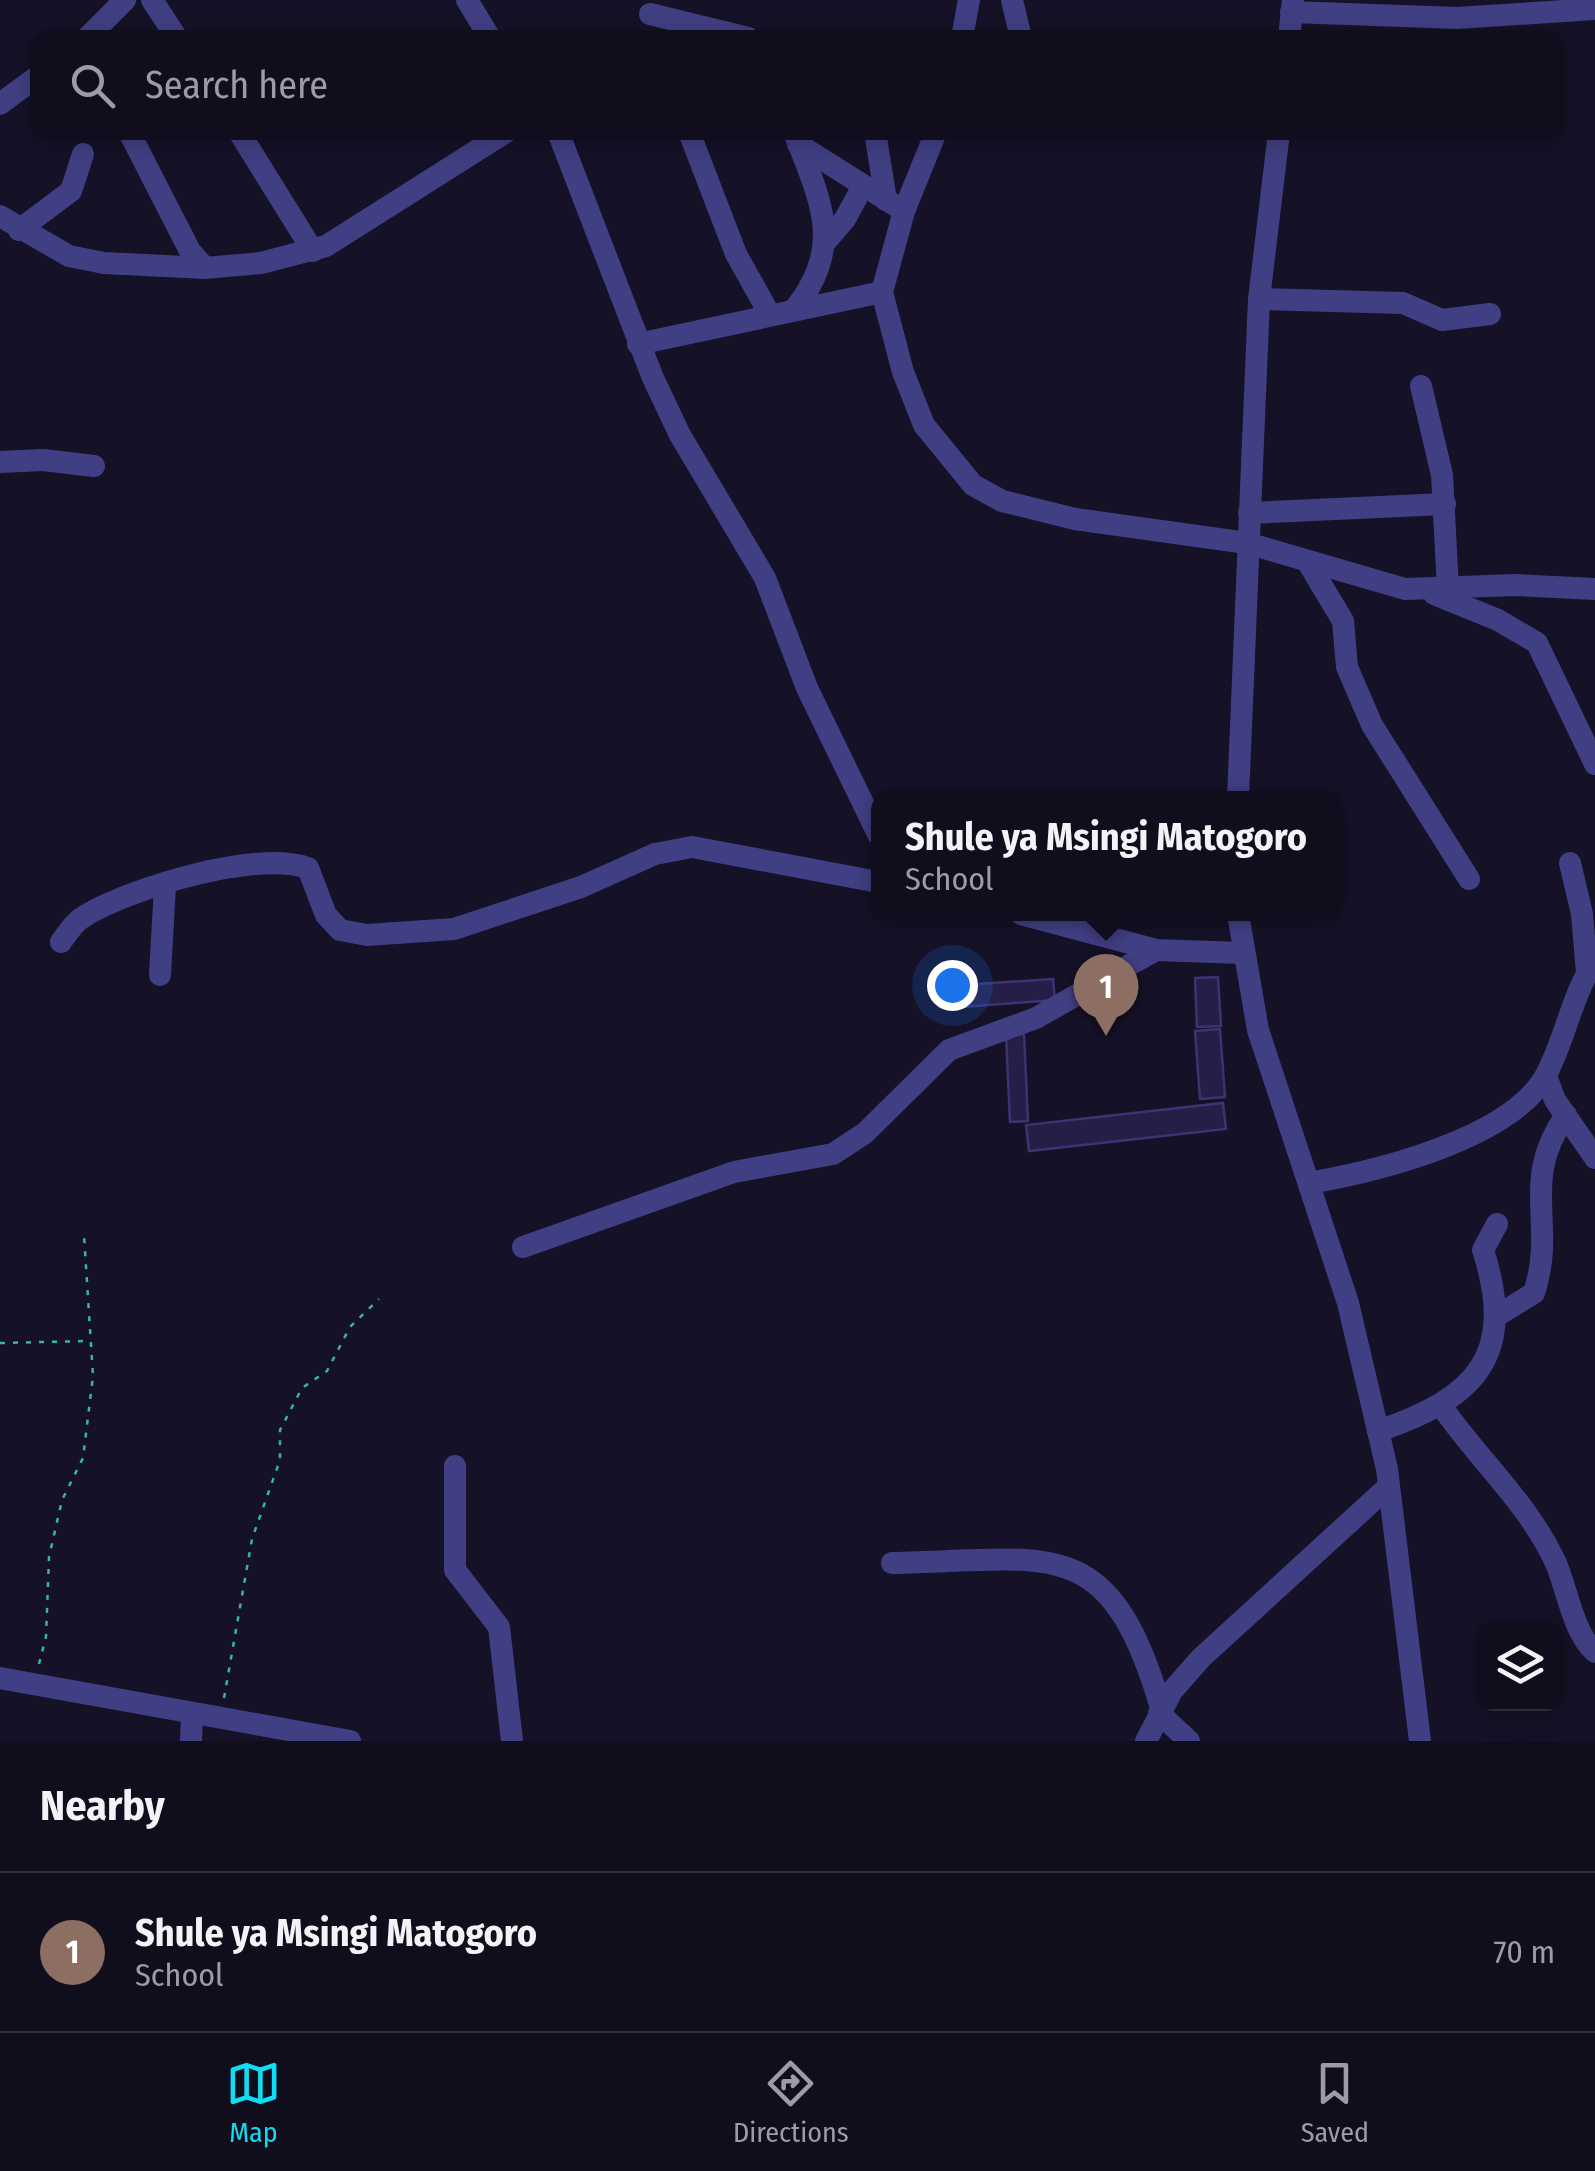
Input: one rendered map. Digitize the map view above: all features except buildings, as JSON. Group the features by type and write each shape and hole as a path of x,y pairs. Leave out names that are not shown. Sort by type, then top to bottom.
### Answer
{"street":[{"path":"95,30 125,0"},
{"path":"152,0 172,30"},
{"path":"466,0 485,30"},
{"path":"963,30 969,0"},
{"path":"1012,0 1020,30"},
{"path":"1292,6 1457,18 1595,9"},
{"path":"647,7 722,30"},
{"path":"0,104 30,82"},
{"path":"133,140 190,251 204,268"},
{"path":"244,140 313,251"},
{"path":"10,223 69,256 204,268 262,263 313,251 493,140"},
{"path":"561,140 638,344 680,435 765,578 807,688 871,820"},
{"path":"691,140 736,254 770,315"},
{"path":"797,140 826,241"},
{"path":"799,140 895,205"},
{"path":"932,140 895,205 882,292 902,372 924,425 973,485 1002,501 1075,519 1247,542 1307,561 1437,590 1537,643 1595,764"},
{"path":"1238,791 1259,299 1279,140"},
{"path":"794,310 814,284 826,241 845,220 876,144"},
{"path":"876,144 895,205"},
{"path":"10,223 70,191 83,154"},
{"path":"638,344 882,292"},
{"path":"1259,299 1403,303 1442,320 1490,314"},
{"path":"1421,386 1445,504 1437,590"},
{"path":"0,462 43,460 94,466"},
{"path":"1248,512 1445,504"},
{"path":"1307,561 1343,621 1347,667 1372,725 1468,879"},
{"path":"1437,590 1515,584 1595,589"},
{"path":"61,942 73,924 90,913 165,885 236,868 293,862 308,868 326,915 340,930 367,935 454,929 581,887 655,854 692,847 871,881"},
{"path":"1310,1183 1344,1177 1486,1131 1511,1116 1546,1076 1591,966 1570,862"},
{"path":"160,975 165,885"},
{"path":"1047,921 1156,950 1242,953"},
{"path":"1239,921 1258,1030 1348,1303 1378,1431 1389,1486 1420,1741"},
{"path":"524,1247 734,1172 833,1154 866,1134 948,1050 1036,1018 1156,950"},
{"path":"1546,1076 1595,1158"},
{"path":"1495,1317 1534,1293 1544,1246 1543,1159 1547,1142 1566,1115"},
{"path":"1378,1431 1442,1407 1478,1369 1490,1348 1497,1301 1482,1250 1497,1224"},
{"path":"1442,1407 1474,1454 1528,1512 1555,1563 1581,1634 1595,1652"},
{"path":"455,1466 455,1570 498,1628 512,1741"},
{"path":"1146,1741 1160,1710 1202,1658 1389,1486"},
{"path":"892,1563 1000,1560 1072,1568 1111,1596 1124,1615 1160,1710 1190,1741"},
{"path":"0,1678 350,1741"},
{"path":"192,1715 192,1741"}],"path":[{"path":"33,1684 46,1636 45,1587 62,1500 83,1458 93,1376 84,1234"},
{"path":"221,1720 240,1596 252,1540 280,1460 280,1430 302,1388 327,1372 350,1328 379,1299"},
{"path":"0,1344 89,1341"}],"place":[{"name":"Shule ya Msingi Matogoro","path":"1106,1036"}]}
